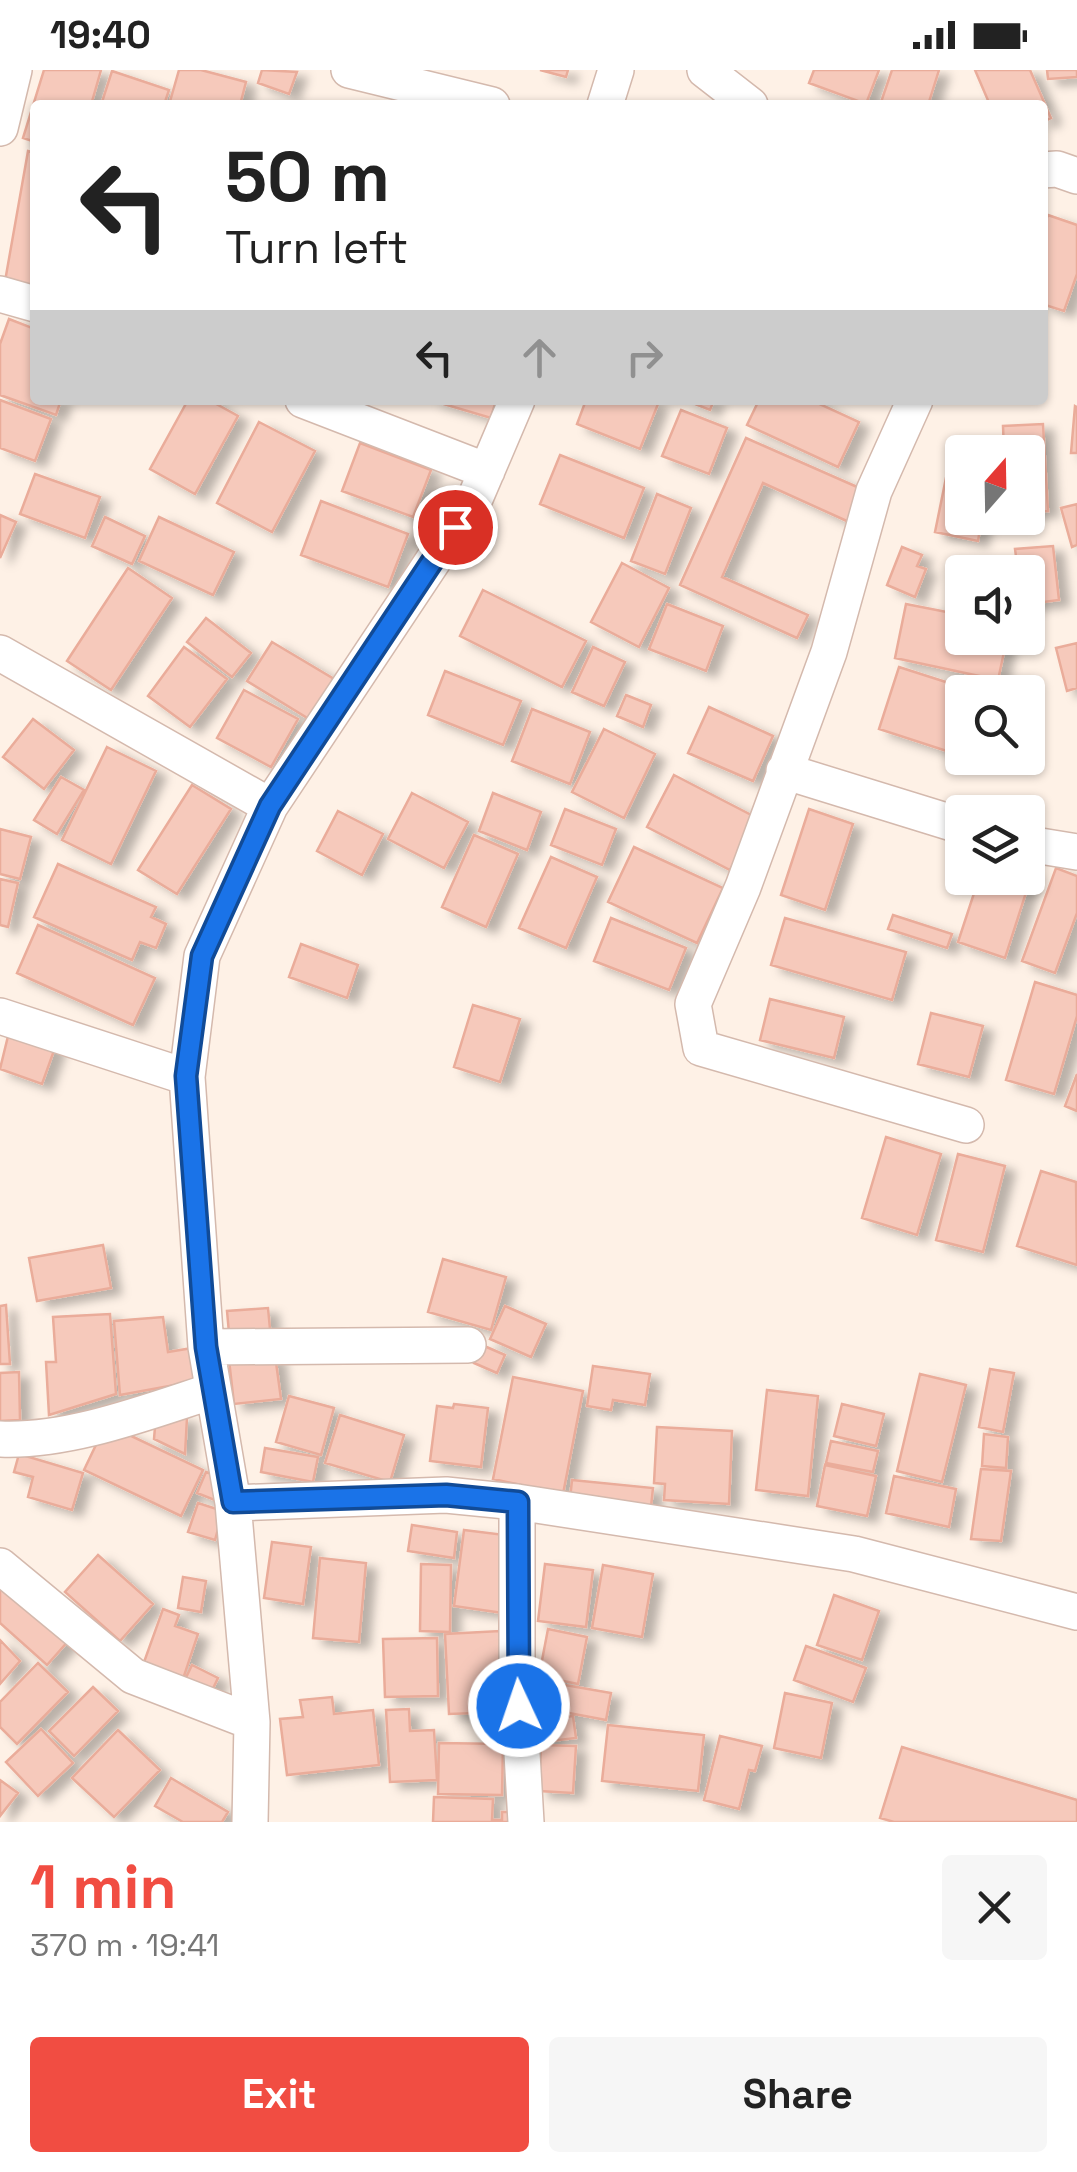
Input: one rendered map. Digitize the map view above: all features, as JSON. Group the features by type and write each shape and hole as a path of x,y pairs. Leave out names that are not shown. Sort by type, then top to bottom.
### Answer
{"street":[{"path":"0,128 14,70"},
{"path":"349,70 472,100"},
{"path":"607,100 616,70"},
{"path":"705,70 744,100"},
{"path":"1048,169 1057,168 1077,176"},
{"path":"0,294 30,303"},
{"path":"316,405 487,471"},
{"path":"250,1822 252,1722 233,1502 206,1347 186,1076 202,956 270,806 476,496 516,405"},
{"path":"913,405 874,491 829,652 743,887 693,1004 702,1048 966,1125"},
{"path":"0,653 270,806"},
{"path":"784,771 945,821"},
{"path":"1045,847 1077,852"},
{"path":"0,1016 186,1076"},
{"path":"206,1347 468,1345"},
{"path":"0,1439 22,1440 84,1426 212,1391"},
{"path":"233,1502 446,1495 518,1502 854,1554 1077,1612"},
{"path":"518,1502 516,1668 526,1822"},
{"path":"0,1566 133,1676 252,1722"}],"building":[{"path":"44,70 101,70 92,100 35,100"},
{"path":"179,70 201,70 246,82 241,100 170,100"},
{"path":"262,70 297,72 289,94 258,83"},
{"path":"540,70 568,70 566,77"},
{"path":"814,70 879,70 868,100 855,100 809,83"},
{"path":"892,70 939,70 930,100 882,100"},
{"path":"975,70 1030,70 1043,100 988,100"},
{"path":"1047,70 1077,70 1077,77 1048,79"},
{"path":"112,71 169,90 166,100 103,100"},
{"path":"30,115 30,140 23,138"},
{"path":"28,151 30,291 4,287"},
{"path":"1048,215 1077,225 1077,274 1064,311 1048,306"},
{"path":"9,319 30,327 30,405 59,405 56,415 0,395 0,344"},
{"path":"0,400 51,419 35,461 0,448"},
{"path":"185,405 218,405 238,416 195,494 150,469"},
{"path":"447,405 495,405 491,418"},
{"path":"584,405 658,405 640,449 577,424"},
{"path":"757,405 822,405 859,422 838,467 747,425"},
{"path":"1075,406 1077,453 1071,453"},
{"path":"681,410 727,428 709,474 662,456"},
{"path":"259,422 315,451 272,532 217,503"},
{"path":"1043,424 1044,435 1003,435 1003,426"},
{"path":"746,438 864,490 849,522 763,483 722,577 808,615 797,638 680,585"},
{"path":"360,443 431,470 413,517 342,491"},
{"path":"560,455 644,488 624,538 540,504"},
{"path":"1045,459 1048,511 1045,511"},
{"path":"35,474 100,497 85,538 20,514"},
{"path":"945,483 945,534 935,532"},
{"path":"657,494 691,508 665,574 631,561"},
{"path":"321,501 408,534 388,587 301,555"},
{"path":"1077,504 1077,545 1072,547 1061,508"},
{"path":"0,515 16,522 0,558"},
{"path":"105,517 145,536 132,564 92,546"},
{"path":"159,517 234,552 213,595 139,561"},
{"path":"949,535 979,535 978,541"},
{"path":"1053,546 1059,600 1045,602 1045,555 1016,555 1015,549"},
{"path":"902,547 922,555 917,566 926,569 915,597 887,585"},
{"path":"622,563 669,588 639,647 591,622"},
{"path":"128,568 172,598 111,690 67,661"},
{"path":"483,590 586,641 562,687 460,636"},
{"path":"667,604 723,626 706,671 649,649"},
{"path":"906,604 945,612 945,655 1003,655 999,675 975,675 895,658"},
{"path":"206,618 251,653 232,677 187,642"},
{"path":"272,642 334,679 309,719 247,681"},
{"path":"1077,643 1077,688 1067,691 1056,648"},
{"path":"184,647 227,679 190,727 148,696"},
{"path":"593,647 625,662 604,706 572,692"},
{"path":"899,667 945,682 945,750 879,729"},
{"path":"445,671 521,701 503,745 428,715"},
{"path":"244,690 298,719 271,767 217,738"},
{"path":"626,695 651,705 643,727 617,716"},
{"path":"709,707 773,736 753,781 688,753"},
{"path":"532,709 590,732 570,784 512,761"},
{"path":"33,719 74,750 44,789 3,757"},
{"path":"604,729 655,754 624,818 572,792"},
{"path":"107,747 156,771 111,864 62,840"},
{"path":"674,775 757,818 730,870 647,827"},
{"path":"61,777 84,790 57,834 34,820"},
{"path":"192,785 231,809 177,894 138,870"},
{"path":"412,793 468,822 444,868 388,839"},
{"path":"493,793 541,812 527,850 479,831"},
{"path":"565,809 616,829 602,865 551,845"},
{"path":"809,809 853,824 825,910 781,895"},
{"path":"338,811 383,834 362,875 317,851"},
{"path":"0,829 31,837 20,879 0,874"},
{"path":"474,835 518,854 486,927 442,907"},
{"path":"634,847 723,888 697,943 608,902"},
{"path":"551,857 597,877 566,948 519,928"},
{"path":"58,864 156,907 151,917 166,924 156,948 140,942 132,960 34,917"},
{"path":"1056,868 1077,876 1077,913 1055,973 1022,961"},
{"path":"0,879 18,883 8,927 0,925"},
{"path":"973,895 1025,895 1005,958 958,942"},
{"path":"893,915 952,934 947,948 888,929"},
{"path":"611,918 686,948 669,990 594,961"},
{"path":"785,918 906,952 892,1000 771,965"},
{"path":"38,925 155,978 133,1025 17,973"},
{"path":"301,944 358,965 347,998 289,977"},
{"path":"1035,982 1077,995 1077,1016 1054,1094 1006,1080"},
{"path":"770,999 844,1017 834,1058 760,1040"},
{"path":"473,1005 520,1019 500,1082 454,1067"},
{"path":"931,1013 983,1026 969,1077 918,1064"},
{"path":"10,1028 56,1045 42,1084 0,1069"},
{"path":"1077,1074 1077,1111 1065,1106"},
{"path":"886,1137 941,1154 917,1235 862,1218"},
{"path":"958,1154 1005,1166 983,1252 936,1240"},
{"path":"1041,1171 1076,1182 1077,1265 1017,1246"},
{"path":"103,1245 111,1288 37,1301 29,1258"},
{"path":"443,1259 506,1277 491,1330 428,1312"},
{"path":"6,1305 10,1364 0,1364 0,1306"},
{"path":"505,1306 546,1324 531,1357 490,1339"},
{"path":"268,1308 271,1340 230,1344 227,1311"},
{"path":"110,1314 116,1394 49,1415 46,1362 56,1362 53,1317"},
{"path":"163,1317 168,1352 192,1348 197,1381 120,1395 114,1321"},
{"path":"482,1345 505,1355 497,1373 474,1363"},
{"path":"275,1355 281,1399 234,1404 229,1360"},
{"path":"593,1366 650,1374 645,1405 613,1400 611,1410 587,1406"},
{"path":"990,1369 1014,1373 1003,1432 979,1427"},
{"path":"19,1372 20,1420 0,1421 0,1373"},
{"path":"920,1374 966,1385 942,1482 897,1471"},
{"path":"513,1377 583,1391 563,1494 493,1479"},
{"path":"767,1390 818,1396 808,1496 756,1490"},
{"path":"289,1396 334,1408 321,1455 276,1442"},
{"path":"454,1404 488,1408 481,1467 430,1461 437,1406 453,1408"},
{"path":"842,1404 884,1414 876,1446 834,1436"},
{"path":"156,1415 187,1418 185,1454 154,1439"},
{"path":"340,1415 404,1435 390,1482 325,1463"},
{"path":"106,1424 203,1470 181,1516 84,1470"},
{"path":"657,1427 732,1431 729,1504 664,1500 665,1484 654,1483"},
{"path":"984,1434 1008,1437 1006,1468 982,1466"},
{"path":"831,1441 878,1451 873,1472 826,1463"},
{"path":"265,1448 318,1457 313,1482 261,1472"},
{"path":"19,1454 83,1473 72,1510 28,1497 33,1477 14,1472"},
{"path":"825,1465 876,1476 867,1516 817,1506"},
{"path":"981,1469 1011,1471 1001,1541 971,1539"},
{"path":"206,1472 226,1479 217,1501 197,1493"},
{"path":"894,1476 956,1489 949,1527 886,1513"},
{"path":"572,1480 653,1488 651,1507 570,1499"},
{"path":"198,1503 223,1511 215,1540 188,1532"},
{"path":"412,1525 457,1532 454,1558 408,1551"},
{"path":"464,1530 513,1536 503,1613 454,1606"},
{"path":"272,1542 311,1547 303,1604 264,1598"},
{"path":"98,1555 153,1604 120,1641 65,1592"},
{"path":"320,1558 366,1563 359,1642 313,1638"},
{"path":"421,1564 451,1565 450,1632 420,1631"},
{"path":"545,1564 593,1570 586,1627 538,1621"},
{"path":"603,1565 653,1574 642,1637 592,1628"},
{"path":"183,1577 206,1581 201,1612 178,1608"},
{"path":"0,1585 70,1639 47,1665 0,1623"},
{"path":"834,1595 879,1611 862,1660 817,1645"},
{"path":"163,1609 179,1615 175,1626 198,1634 183,1679 143,1665"},
{"path":"548,1629 587,1637 578,1684 539,1676"},
{"path":"500,1631 505,1712 449,1714 445,1634"},
{"path":"437,1638 438,1696 385,1697 383,1639"},
{"path":"0,1640 20,1661 0,1684"},
{"path":"806,1646 866,1668 853,1702 794,1680"},
{"path":"38,1663 68,1692 17,1744 0,1727 0,1702"},
{"path":"192,1665 218,1678 207,1701 181,1688"},
{"path":"542,1681 611,1693 606,1720 537,1707"},
{"path":"93,1687 118,1711 74,1756 49,1731"},
{"path":"785,1693 832,1703 821,1758 774,1748"},
{"path":"332,1697 334,1714 373,1710 379,1765 287,1775 280,1719 303,1717 300,1700"},
{"path":"409,1709 410,1731 434,1730 437,1780 390,1782 386,1710"},
{"path":"573,1716 576,1738 542,1742 540,1720"},
{"path":"608,1725 704,1735 698,1791 602,1781"},
{"path":"41,1729 73,1763 38,1796 6,1762"},
{"path":"118,1730 160,1770 114,1817 72,1778"},
{"path":"720,1736 762,1746 755,1771 749,1770 739,1809 704,1800"},
{"path":"439,1743 503,1744 502,1795 438,1794"},
{"path":"541,1745 576,1746 573,1793 539,1791"},
{"path":"902,1747 1077,1800 1077,1822 894,1822 880,1818"},
{"path":"171,1778 228,1812 222,1822 183,1822 155,1806"},
{"path":"0,1780 18,1793 0,1816"},
{"path":"434,1797 493,1799 492,1820 502,1820 502,1812 520,1812 519,1822 433,1822"}],"route":[{"path":"455,527 270,806 202,956 186,1076 206,1347 233,1502 446,1495 518,1502 519,1706"}]}
